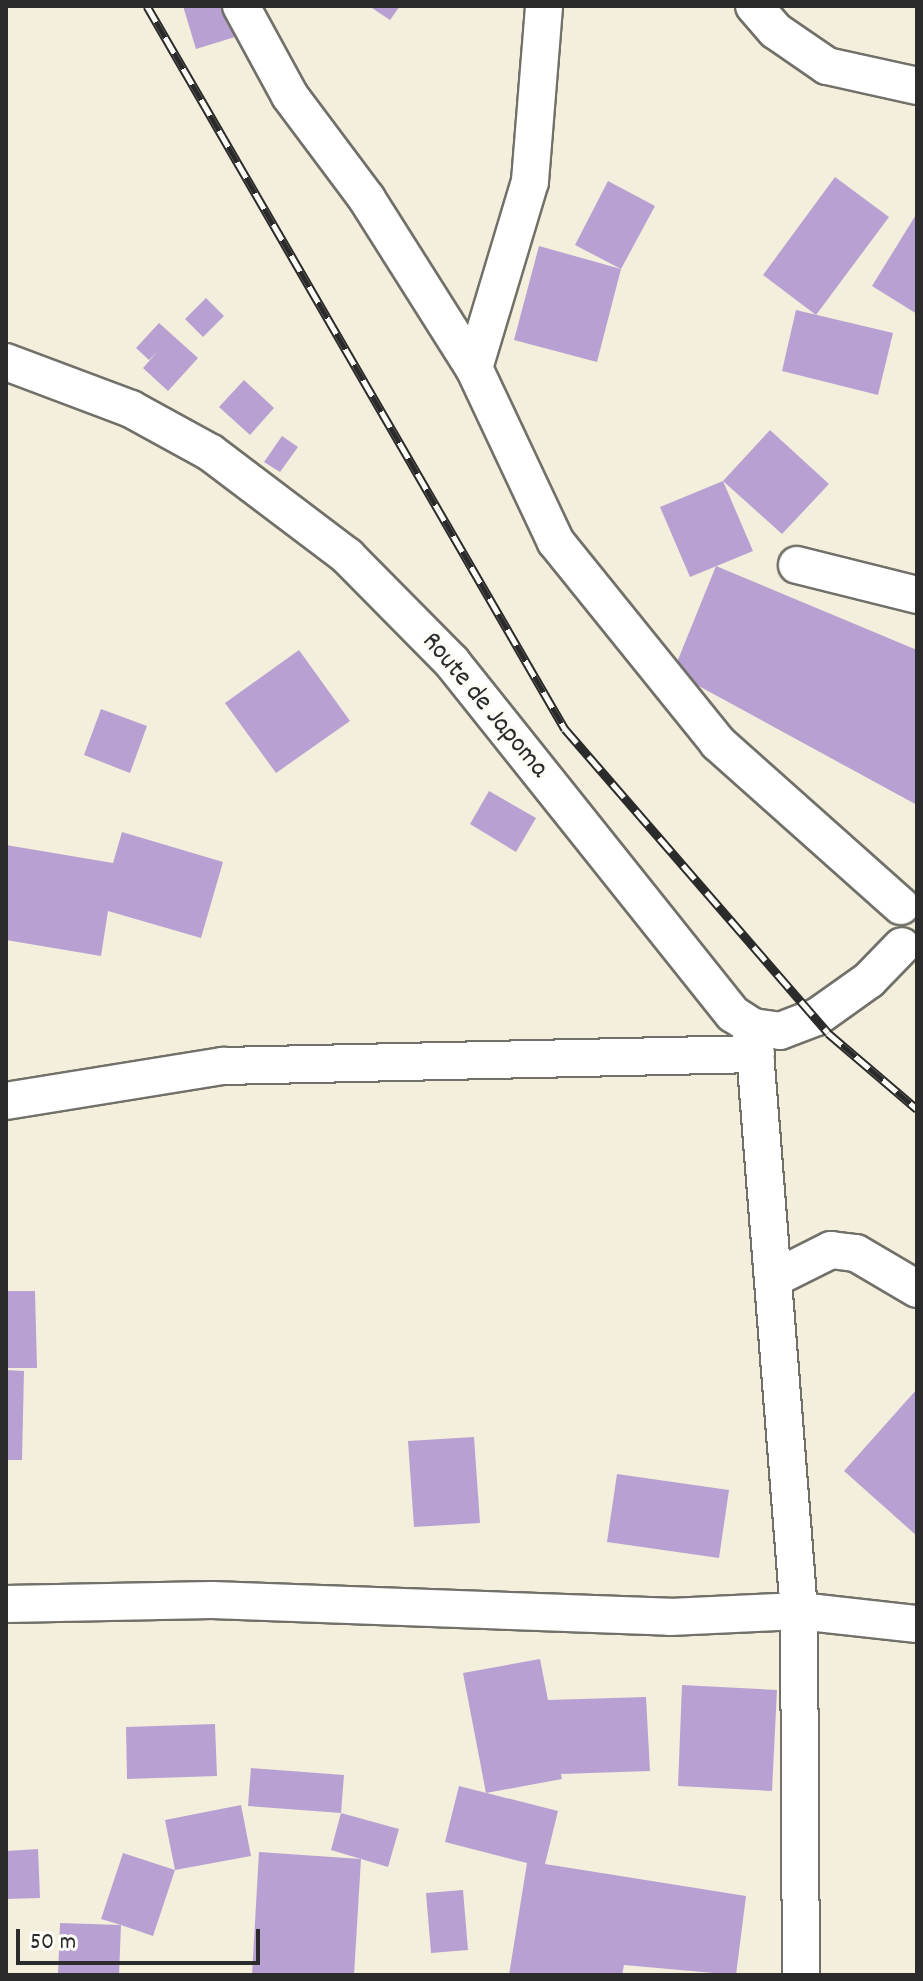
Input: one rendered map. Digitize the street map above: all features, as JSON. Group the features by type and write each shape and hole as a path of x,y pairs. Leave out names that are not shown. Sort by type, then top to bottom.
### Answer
{"street":[{"path":"6,1101 223,1066 754,1040 817,1017 910,950 894,926 909,902 718,743 556,542 474,368 367,199 290,96 241,6"},
{"path":"474,368 530,181 544,6"},
{"path":"754,6 776,31 827,66 917,86"},
{"name":"Route de Japoma","path":"6,362 131,409 211,453 347,556 451,661 754,1040"},
{"path":"797,565 917,595"},
{"path":"754,1040 799,1611 801,1975"},
{"path":"773,1279 831,1250 856,1253 917,1289"},
{"path":"6,1604 212,1600 670,1617 799,1611 917,1624"}],"building":[{"path":"183,6 226,6 235,37 196,49"},
{"path":"369,6 400,6 390,20"},
{"path":"835,177 889,217 816,315 763,275"},
{"path":"608,181 655,206 621,269 575,245"},
{"path":"917,213 917,314 872,286"},
{"path":"539,246 621,269 597,362 514,340"},
{"path":"206,298 224,316 203,337 185,319"},
{"path":"796,310 893,333 878,395 782,371"},
{"path":"159,323 198,358 168,391 143,368 158,351 149,360 136,348"},
{"path":"244,380 274,408 250,435 219,407"},
{"path":"770,430 829,484 782,534 723,481"},
{"path":"282,436 298,447 280,472 264,462"},
{"path":"723,481 753,551 690,577 660,507"},
{"path":"716,566 917,650 917,805 673,672"},
{"path":"299,650 350,721 276,773 225,703"},
{"path":"101,709 147,726 130,773 84,755"},
{"path":"489,791 536,818 516,852 470,824"},
{"path":"122,832 223,862 201,938 108,911 101,956 6,940 6,845 113,863"},
{"path":"6,1291 35,1291 37,1368 6,1368"},
{"path":"6,1370 24,1371 22,1460 6,1460"},
{"path":"917,1389 917,1536 844,1471"},
{"path":"474,1437 480,1523 414,1527 408,1441"},
{"path":"617,1474 729,1490 719,1558 607,1542"},
{"path":"540,1659 548,1700 646,1697 650,1771 561,1774 562,1779 486,1793 463,1673"},
{"path":"682,1685 777,1690 772,1791 678,1786"},
{"path":"215,1724 217,1776 127,1779 126,1727"},
{"path":"251,1768 344,1775 341,1813 248,1806"},
{"path":"459,1786 558,1811 545,1864 746,1896 736,1975 624,1965 622,1975 509,1975 527,1863 445,1842"},
{"path":"241,1805 251,1856 175,1870 165,1820"},
{"path":"341,1813 399,1829 388,1867 331,1850"},
{"path":"38,1849 40,1898 6,1899 6,1851"},
{"path":"259,1852 361,1859 354,1975 252,1975"},
{"path":"123,1853 175,1870 153,1936 101,1919"},
{"path":"463,1890 468,1950 431,1953 426,1893"},
{"path":"60,1923 121,1925 119,1975 58,1975"}],"railway":[{"path":"147,6 565,729 828,1033 917,1109"}]}
